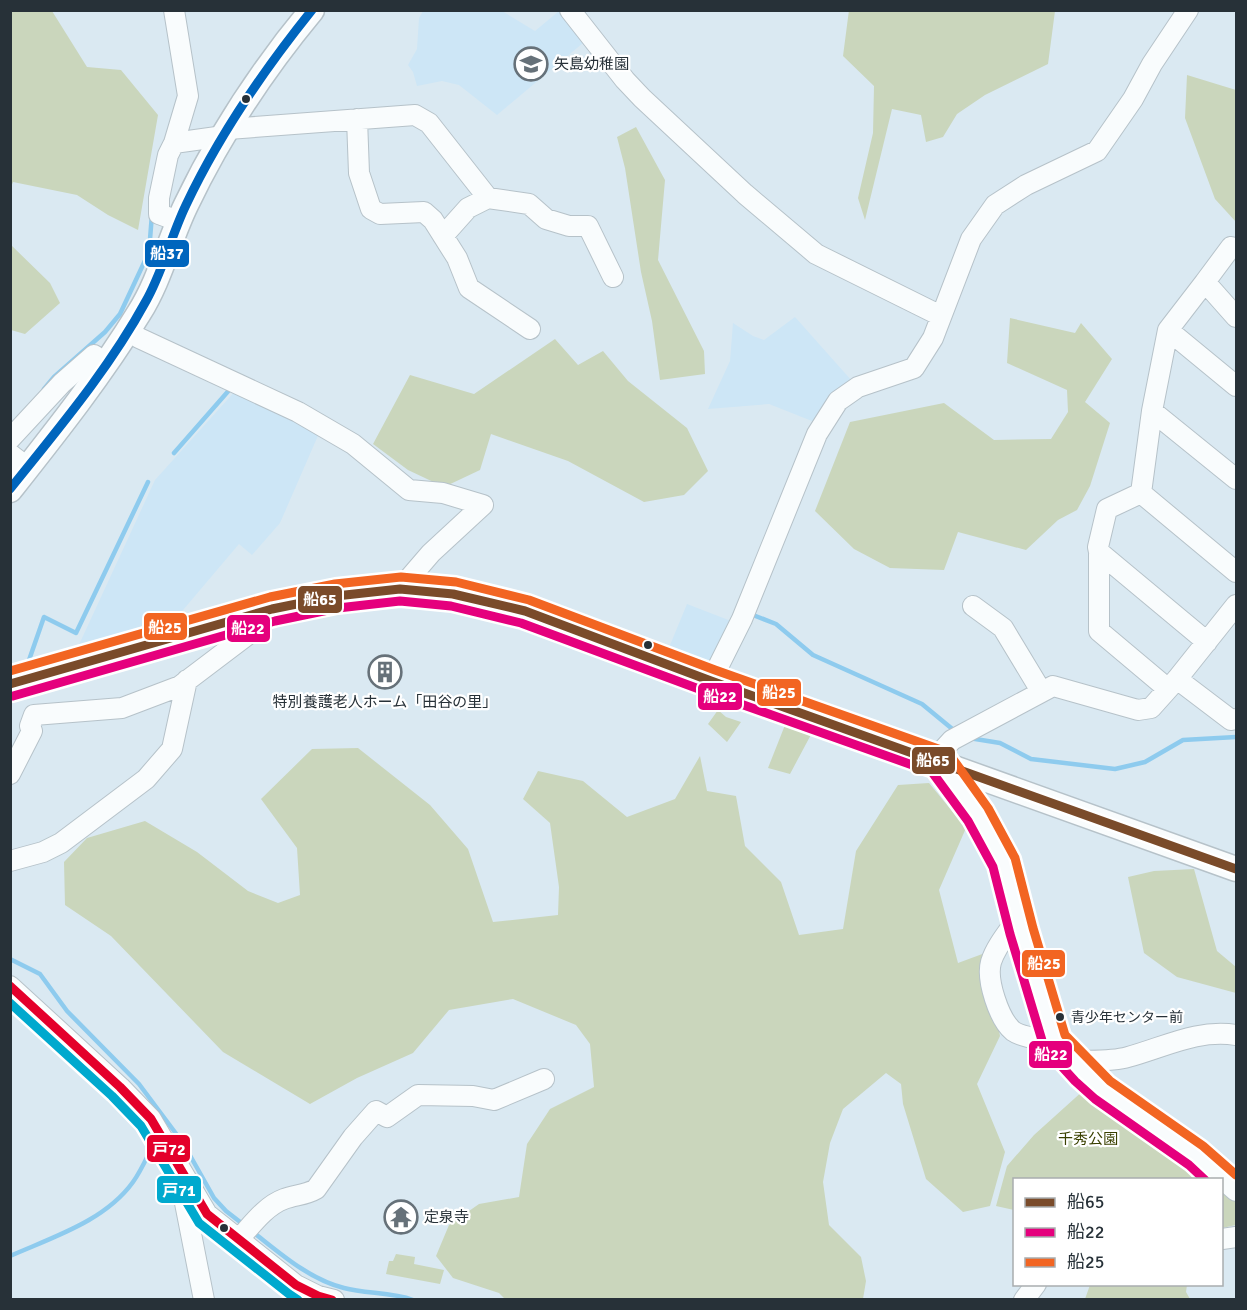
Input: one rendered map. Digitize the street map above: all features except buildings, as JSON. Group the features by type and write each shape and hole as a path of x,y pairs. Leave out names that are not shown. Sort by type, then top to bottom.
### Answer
{"main road":[{"path":"10,490 19,461 105,363 128,330 152,290 178,221 195,184 252,91 312,10"},
{"path":"10,684 272,609 336,596 400,589 453,594 525,611 711,681 1236,869"}],"street":[{"path":"174,10 188,96 174,143 168,155 159,198 159,214 178,221"},
{"path":"570,10 642,98 745,194 816,254 941,316"},
{"path":"711,681 742,619 817,434 838,400 858,387 914,368 933,338 971,239 995,205 1026,185 1097,151 1133,99 1152,64 1188,10"},
{"path":"174,143 226,133 415,115 429,123 488,198"},
{"path":"357,119 359,173 371,209 380,214 424,212 433,220 457,258 469,288 530,329"},
{"path":"443,236 468,208 488,198 529,204 546,219 569,226 588,226 613,277"},
{"path":"1141,493 1152,411 1168,330 1231,247"},
{"path":"1205,282 1236,317"},
{"path":"128,330 139,338 307,418 353,444 409,490 443,493 483,505 439,546 400,589"},
{"path":"1168,330 1236,386"},
{"path":"10,439 62,383 94,355 105,363"},
{"path":"1152,411 1236,479"},
{"path":"1141,493 1107,509 1098,547 1099,631 1172,684 1231,720 1236,718"},
{"path":"1141,493 1236,572"},
{"path":"1099,552 1207,642"},
{"path":"973,606 1003,628 1041,691"},
{"path":"1236,608 1151,708 1138,710 1057,686 1041,691 964,734 941,752 940,762 978,815 1004,863 1054,1041 1103,1090 1196,1156 1236,1191"},
{"path":"10,774 32,731 30,726 34,716 122,708 180,686 254,630 272,609"},
{"path":"10,861 43,852 61,843 146,779 172,749 187,680"},
{"path":"1018,918 1003,939 991,963 994,998 1003,1019 1015,1032 1054,1041"},
{"path":"10,986 120,1087 151,1119 207,1214 245,1233 296,1285 318,1296 334,1299"},
{"path":"1072,1061 1126,1058 1181,1039 1211,1033 1236,1035"},
{"path":"245,1233 263,1213 282,1200 316,1189 353,1137 375,1111 387,1117 418,1095 473,1096 494,1100 544,1079"},
{"path":"193,1190 185,1203 204,1299"},
{"path":"1024,1299 1034,1286"}],"shaded area":[{"path":"423,11 502,11 535,31 559,11 563,11 583,37 583,43 497,115 459,85 442,81 417,86 413,72 408,65 417,49 419,18"},
{"path":"795,317 852,381 817,423 769,404 708,409 730,361 733,323 764,340"},
{"path":"237,389 320,431 280,523 252,555 239,544 178,616 160,620 160,627 126,638 77,649 155,480"},
{"path":"687,604 731,621 709,665 668,650"}],"green space":[{"path":"11,10 52,11 87,67 121,70 158,115 138,230 108,215 77,195 13,182 11,187"},
{"path":"849,10 1055,11 1048,64 985,95 957,114 943,137 926,142 921,115 892,109 865,220 858,198 873,133 874,86 843,56"},
{"path":"1187,75 1236,90 1236,222 1215,199 1185,118"},
{"path":"636,127 665,180 658,260 704,351 705,374 660,380 625,168 617,137"},
{"path":"10,244 50,283 60,303 25,334 11,330"},
{"path":"1010,318 1075,333 1081,323 1112,359 1085,402 1110,423 1090,486 1077,510 1058,520 1026,550 958,532 944,570 890,568 854,549 815,511 850,422 944,403 994,440 1051,439 1068,412 1067,390 1007,363"},
{"path":"555,339 578,365 603,351 628,381 687,428 708,471 684,495 644,502 568,461 491,434 480,470 444,487 408,470 373,444 410,375 474,394"},
{"path":"718,710 726,717 741,722 727,742 708,724"},
{"path":"787,720 814,729 790,774 768,768"},
{"path":"358,748 430,805 468,849 493,922 558,915 559,887 550,823 523,799 538,771 583,781 627,817 675,799 700,756 707,791 736,796 745,846 781,882 799,935 843,929 856,851 898,785 929,783 966,828 939,890 958,963 985,953 1000,1036 977,1084 1005,1152 990,1206 963,1212 926,1179 903,1104 901,1084 886,1073 843,1109 830,1143 823,1182 829,1225 861,1257 866,1281 863,1299 505,1299 499,1293 453,1278 436,1256 449,1225 479,1204 519,1197 527,1144 550,1109 594,1087 590,1044 576,1025 513,999 449,1010 413,1053 357,1078 310,1104 223,1052 111,936 65,905 64,862 87,838 145,821 197,852 248,891 278,903 300,895 297,848 261,799 312,749"},
{"path":"1194,869 1217,951 1236,967 1236,993 1177,977 1144,953 1128,877 1154,871"},
{"name":"千秀公園","path":"1085,1089 1176,1148 1214,1178 1013,1178 1013,1210 996,1206 1007,1166 1034,1135"},
{"path":"1223,1185 1236,1196 1236,1225 1223,1228"},
{"path":"396,1254 415,1257 414,1264 444,1270 440,1284 386,1274 389,1261 393,1261"},
{"path":"1090,1286 1187,1286 1186,1292 1190,1299 1085,1299"}],"waterway":[{"path":"44,389 54,377 105,332 120,314 149,252 152,214"},
{"path":"174,453 231,388"},
{"path":"28,663 44,617 76,633 148,482"},
{"path":"753,615 776,624 813,655 922,704 956,732"},
{"path":"969,738 1000,743 1031,759 1115,769 1145,762 1183,740 1236,737"},
{"path":"10,959 40,974 67,1011 139,1084 183,1143 214,1198 244,1225"},
{"path":"10,1256 60,1235 93,1218 108,1207 133,1182 153,1145"},
{"path":"253,1232 296,1265 319,1279 352,1290 413,1300"}],"transit line":[{"name":"船37","path":"10,489 82,398 132,326 152,290 199,179 227,129 276,56 312,10"},
{"name":"船25","path":"10,671 270,597 335,584 401,577 456,582 529,600 715,670 944,751 950,755 988,808 1015,858 1065,1035 1110,1081 1203,1146 1236,1175"},
{"name":"船65","path":"10,684 272,609 336,596 400,589 453,594 525,611 711,681 1236,869"},
{"name":"船22","path":"13,696 275,621 338,608 400,601 451,606 521,623 932,772 968,821 993,867 1010,934 1044,1047 1095,1099 1189,1165 1203,1178"},
{"name":"戸72","path":"10,986 120,1087 151,1119 207,1214 296,1285 332,1300"},
{"name":"戸71","path":"10,1003 112,1096 141,1126 199,1223 298,1300"}],"place":[{"name":"矢島幼稚園","path":"531,64"},
{"name":"特別養護老人ホーム「田谷の里」","path":"385,672"},
{"name":"青少年センター前","path":"1060,1017"},
{"name":"定泉寺","path":"401,1217"}]}
